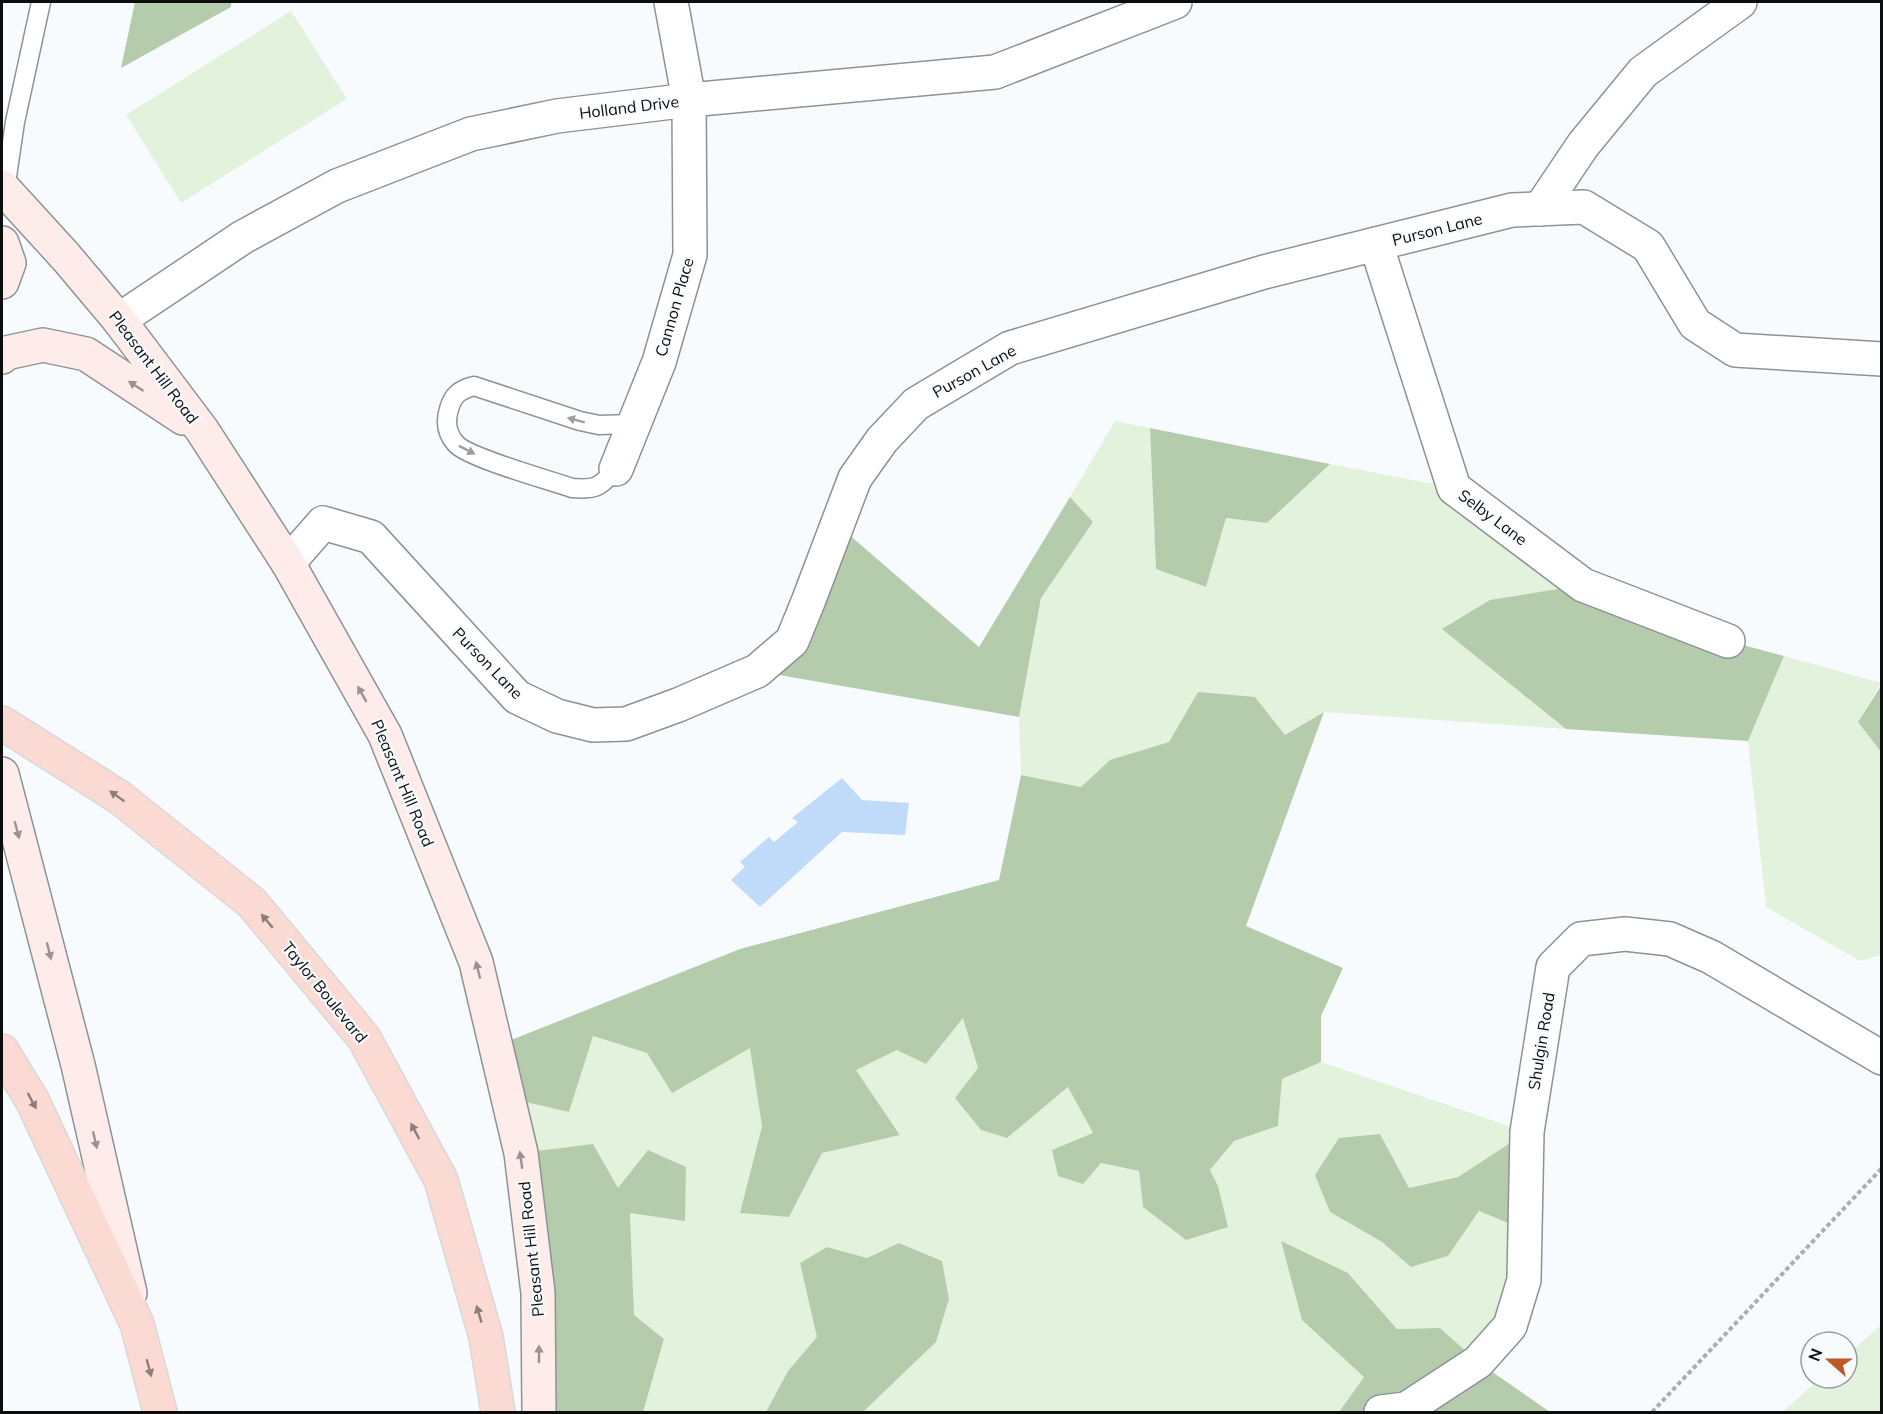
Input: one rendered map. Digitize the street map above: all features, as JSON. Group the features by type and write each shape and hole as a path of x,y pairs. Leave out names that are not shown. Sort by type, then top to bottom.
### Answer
{"main road":[{"name":"Pleasant Hill Road","path":"2,192 66,257 119,320 202,430 288,563 385,735 476,962 521,1153 538,1293 539,1413"},
{"path":"2,243 9,263 2,282"},
{"path":"2,357 6,353 43,345 86,354 202,430"},
{"name":"Taylor Boulevard","path":"2,723 119,797 252,903 364,1038 441,1180 486,1337 498,1413"},
{"path":"2,774 78,1065 137,1324 160,1413"},
{"path":"2,1051 32,1100 137,1324"}],"street":[{"name":"Cannon Place","path":"616,469 659,362 690,255 689,100 671,2"},
{"name":"Holland Drive","path":"119,320 243,237 337,186 471,134 557,116 689,100 995,72 1175,2"},
{"path":"1540,209 1583,146 1643,72 1740,2"},
{"name":"Purson Lane","path":"288,563 323,523 371,537 517,697 557,716 593,725 626,724 678,705 757,671 792,641 855,478 882,440 916,404 1010,348 1264,272 1512,210 1584,207 1648,246 1695,324 1735,350 1881,359"},
{"name":"Selby Lane","path":"1376,244 1454,488 1583,585 1728,641"},
{"name":"Shulgin Road","path":"1381,1413 1406,1409 1478,1362 1510,1326 1524,1280 1527,1132 1553,967 1581,939 1625,934 1670,939 1711,957 1881,1058"}],"lane":[{"path":"2,192 41,2"},
{"path":"616,469 601,485 589,489 572,488 474,454 457,445 449,435 446,423 453,398 461,389 474,386 580,421 599,425 634,424"}],"path":[{"path":"1652,1413 1881,1168"}],"green space":[{"path":"135,2 231,2 231,7 121,68"},
{"path":"291,11 347,99 181,203 126,115"},
{"path":"1115,421 1150,428 1156,569 1206,587 1226,518 1267,523 1330,464 1454,488 1583,585 1443,629 1566,729 1324,712 1285,735 1255,697 1169,742 1110,760 1081,787 1021,775 1019,717 1041,598 1093,522 1070,497"},
{"path":"1150,428 1330,464 1267,523 1226,518 1206,587 1156,569"},
{"path":"1070,497 1093,522 1041,598 1019,717 757,671 839,526 979,647"},
{"path":"1583,585 1728,641 1784,656 1748,741 1566,729 1442,629 1490,600"},
{"path":"1784,656 1881,683 1858,722 1881,752 1881,955 1860,961 1766,907 1748,741"},
{"path":"1881,686 1881,752 1858,722"},
{"path":"1198,692 1255,697 1285,735 1324,712 1246,926 1343,968 1321,1016 1321,1062 1282,1079 1278,1126 1234,1141 1210,1170 1218,1186 1228,1227 1186,1240 1143,1207 1139,1171 1101,1163 1083,1184 1058,1176 1052,1150 1093,1133 1068,1087 1007,1138 981,1130 955,1098 978,1068 963,1018 926,1064 897,1050 856,1070 900,1135 822,1153 789,1217 740,1213 762,1126 750,1048 672,1093 647,1053 593,1036 569,1112 508,1098 496,1046 740,949 999,880 1021,775 1081,787 1110,760 1169,742"},
{"path":"963,1017 978,1068 1007,1138 1068,1087 1093,1133 1101,1163 1139,1171 1143,1207 1218,1186 1210,1170 1234,1141 1278,1126 1282,1079 1321,1062 1527,1132 1458,1177 1409,1188 1380,1134 1330,1212 1382,1242 1411,1267 1448,1256 1479,1211 1525,1230 1524,1280 1478,1362 1440,1328 1397,1329 1348,1273 1302,1320 1364,1377 1339,1412 863,1412 936,1342 949,1299 942,1261 899,1243 867,1258 827,1247 800,1263 818,1337 788,1371 766,1412 643,1412 664,1339 634,1315 630,1213 618,1188 521,1153 508,1098 569,1112 593,1036 647,1053 751,1048 762,1126 740,1213 789,1217 822,1153 900,1134 856,1070"},
{"path":"1527,1132 1525,1230 1479,1211 1448,1256 1411,1267 1382,1242 1330,1212 1315,1175 1339,1138 1380,1134 1409,1188 1458,1177"},
{"path":"593,1144 618,1188 648,1150 686,1167 685,1221 630,1213 634,1315 664,1339 643,1412 539,1412 521,1153"},
{"path":"1281,1241 1348,1273 1397,1329 1440,1328 1478,1362 1550,1412 1339,1412 1364,1377 1302,1320"},
{"path":"899,1243 942,1261 949,1299 936,1342 863,1412 766,1412 788,1371 817,1337 800,1263 827,1247 867,1258"},
{"path":"1881,1325 1881,1412 1782,1412 1807,1390 1859,1390 1859,1344"}],"building":[{"path":"842,778 862,800 909,803 905,835 842,832 760,907 731,880 745,867 740,862 769,837 774,842 798,822 792,818"}]}
